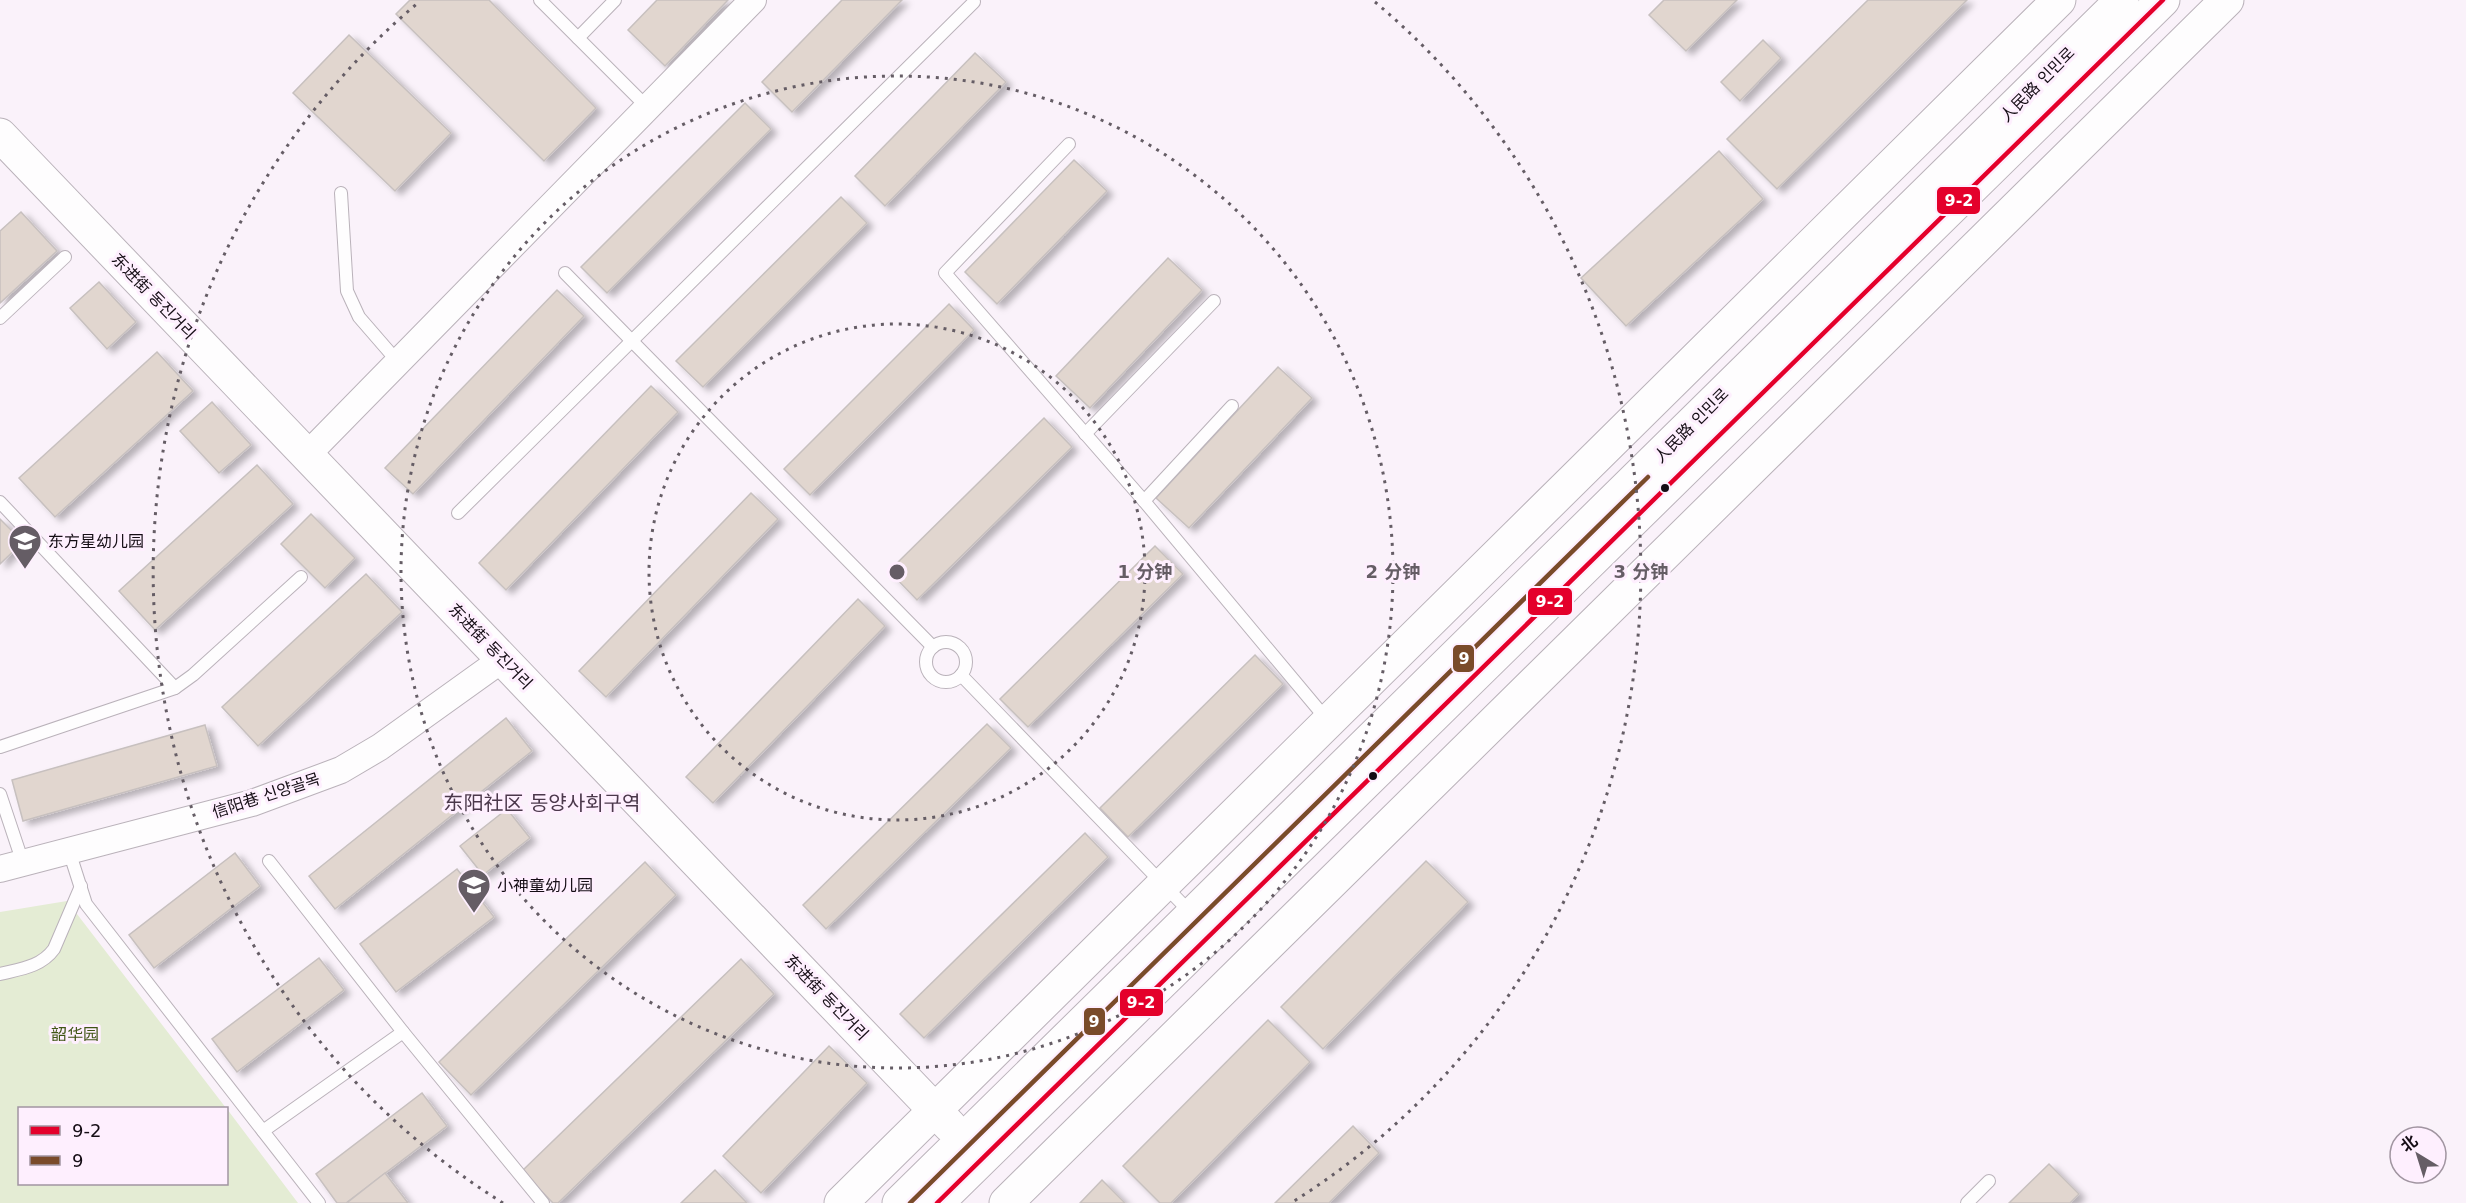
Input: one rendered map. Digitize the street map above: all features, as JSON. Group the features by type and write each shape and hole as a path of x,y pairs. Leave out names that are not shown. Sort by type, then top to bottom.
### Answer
{"street":[{"path":"307,455 753,0"},
{"path":"841,1203 2059,0"},
{"name":"人民路 인민로","path":"937,1203 973,1149 1193,915 2122,0"},
{"name":"人民路 인민로","path":"899,1203 973,1149 2163,0"},
{"path":"1006,1203 2228,0"},
{"name":"东进街 동진거리","path":"0,135 973,1149"},
{"name":"信阳巷 신양골목","path":"11,866 252,803 341,770 380,747 504,658"}],"lane":[{"path":"540,0 648,107"},
{"path":"578,38 615,0"},
{"path":"458,513 974,2"},
{"path":"1069,144 945,273 1144,501 1329,722"},
{"path":"341,193 347,291 359,317 398,362"},
{"path":"0,318 65,256"},
{"path":"565,273 933,647"},
{"path":"1085,434 1214,301"},
{"path":"1144,501 1232,406"},
{"path":"0,502 175,688"},
{"path":"0,747 175,688 193,675 301,577"},
{"path":"952,643 962,650 966,663 961,675 951,681 938,680 933,676 929,671 927,658 933,647 952,643"},
{"path":"961,675 1193,915"},
{"path":"0,794 11,866"},
{"path":"69,851 87,904 319,1203"},
{"path":"269,861 403,1032 543,1203"},
{"path":"0,974 39,964 48,957 54,949 81,886"},
{"path":"263,1131 403,1032"},
{"path":"1967,1203 1989,1181"}],"green space":[{"name":"韶华园","path":"67,901 225,1107 18,1107 18,1185 228,1185 228,1110 298,1203 0,1203 0,912"}],"building":[{"path":"410,0 489,0 596,108 544,161 396,14"},
{"path":"657,0 728,0 665,66 628,30"},
{"path":"842,0 902,0 792,112 762,82"},
{"path":"1664,0 1737,0 1686,51 1649,15"},
{"path":"1868,0 1967,0 1777,189 1727,139"},
{"path":"349,35 451,133 395,191 293,93"},
{"path":"1763,40 1781,58 1740,101 1721,82"},
{"path":"975,53 1006,82 885,206 855,176"},
{"path":"745,103 771,129 607,293 581,267"},
{"path":"1719,151 1763,199 1626,326 1581,278"},
{"path":"1074,160 1107,191 997,304 965,272"},
{"path":"841,197 867,223 703,387 676,361"},
{"path":"21,212 57,251 0,303 0,231"},
{"path":"1168,258 1202,290 1090,408 1056,376"},
{"path":"99,282 136,322 107,349 70,308"},
{"path":"557,290 584,316 413,494 385,468"},
{"path":"949,304 974,330 810,495 784,469"},
{"path":"157,352 193,391 55,517 19,478"},
{"path":"1278,367 1312,398 1189,528 1156,498"},
{"path":"651,386 678,412 506,590 479,563"},
{"path":"212,402 251,445 219,473 180,431"},
{"path":"1044,418 1072,447 917,600 889,571"},
{"path":"257,465 293,504 155,630 119,591"},
{"path":"751,493 778,519 606,697 579,671"},
{"path":"311,514 355,558 325,588 281,544"},
{"path":"0,519 23,542 0,564"},
{"path":"1155,546 1183,574 1028,727 1000,699"},
{"path":"366,574 402,612 258,746 222,707"},
{"path":"858,599 885,626 713,803 686,777"},
{"path":"1255,655 1283,684 1128,837 1100,808"},
{"path":"506,718 532,751 335,909 309,876"},
{"path":"987,724 1011,748 826,929 803,905"},
{"path":"205,725 217,766 23,821 12,780"},
{"path":"507,809 530,838 483,875 460,846"},
{"path":"1085,833 1108,857 924,1038 900,1014"},
{"path":"235,853 260,886 154,968 129,935"},
{"path":"1426,861 1468,902 1323,1049 1281,1007"},
{"path":"645,862 676,895 471,1095 439,1062"},
{"path":"457,869 494,917 396,992 360,944"},
{"path":"319,958 344,990 237,1072 212,1039"},
{"path":"741,959 774,994 558,1203 553,1203 522,1171"},
{"path":"1268,1020 1310,1062 1171,1203 1160,1203 1123,1166"},
{"path":"829,1046 867,1083 761,1193 723,1156"},
{"path":"422,1093 447,1126 346,1203 337,1203 316,1174"},
{"path":"1353,1126 1379,1153 1329,1203 1275,1203"},
{"path":"2049,1164 2079,1194 2070,1203 2009,1203"},
{"path":"715,1170 747,1203 681,1203"},
{"path":"385,1173 408,1203 348,1202"},
{"path":"1102,1180 1125,1203 1080,1203"}],"transit line":[{"name":"9-2","path":"937,1203 2163,0"},
{"name":"9","path":"910,1203 1648,477"}],"place":[{"name":"东方星幼儿园","path":"25,570"},
{"name":"小神童幼儿园","path":"474,914"}],"district":[{"name":"东阳社区 동양사회구역","path":"542,803"}]}
